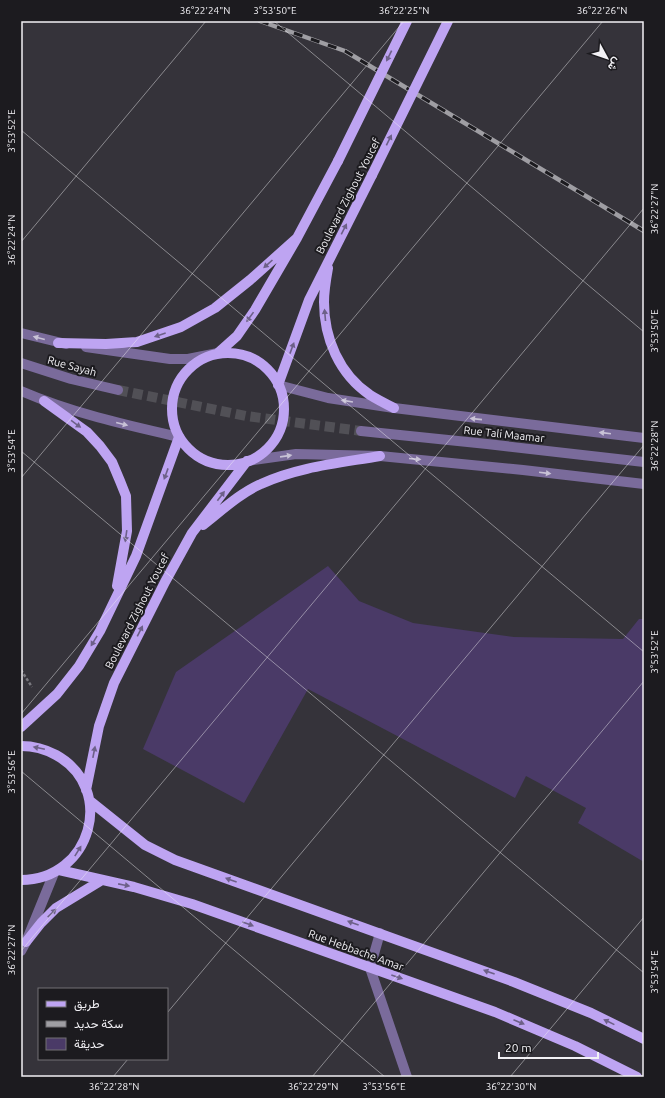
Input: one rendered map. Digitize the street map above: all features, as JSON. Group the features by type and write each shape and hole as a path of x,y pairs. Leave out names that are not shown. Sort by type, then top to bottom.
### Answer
{"main road":[{"path":"218,353 237,336 256,310 297,238 338,161 407,21"},
{"name":"Boulevard Zighout Youcef","path":"278,385 309,300 448,21"},
{"path":"58,343 137,342 181,327 215,308 250,280 297,238"},
{"path":"329,260 324,301 326,328 336,358 350,378 369,394 394,408"},
{"path":"218,353 236,353 254,359 268,370 278,385 283,403 282,421 275,438 263,452 247,461 232,465 216,464 201,458 189,449 179,437 173,420 172,402 177,385 187,370 201,359 218,353"},
{"path":"44,401 87,432 100,446 112,462 126,496 127,532 115,598"},
{"path":"21,727 57,694 79,666 100,631 136,556 179,437"},
{"path":"192,533 232,502 260,484 292,473 316,467 380,456"},
{"name":"Boulevard Zighout Youcef","path":"86,790 99,726 114,683 165,582 192,533 247,461"},
{"path":"21,746 29,746 47,750 64,760 78,774 90,801 90,821 85,840 74,857 56,871 34,880 21,880"},
{"path":"90,801 146,845 175,860 521,984 591,1013 644,1039"},
{"name":"Rue Hebbache Amar","path":"56,871 134,887 192,904 495,1012 575,1046 637,1077"},
{"path":"23,946 40,924 56,908 102,880"}],"street":[{"path":"21,333 58,343 170,359 188,359 218,353"},
{"name":"Rue Sayah","path":"21,363 71,379 118,390"},
{"path":"278,385 328,398 394,408 644,438"},
{"path":"21,391 44,401 94,417 179,437"},
{"name":"Rue Tali Maamar","path":"360,432 487,444 644,462"},
{"path":"247,461 296,454 380,456 507,468 644,484"},
{"path":"23,946 56,871"},
{"path":"380,933 370,968 407,1077"}],"green space":[{"path":"328,566 359,601 413,623 514,637 623,639 639,619 644,619 644,862 578,823 586,808 526,776 515,798 308,689 244,803 143,749 176,672"}],"tunnel":[{"path":"118,390 246,416 361,431"}],"railway":[{"path":"260,21 345,51 644,231"}]}
